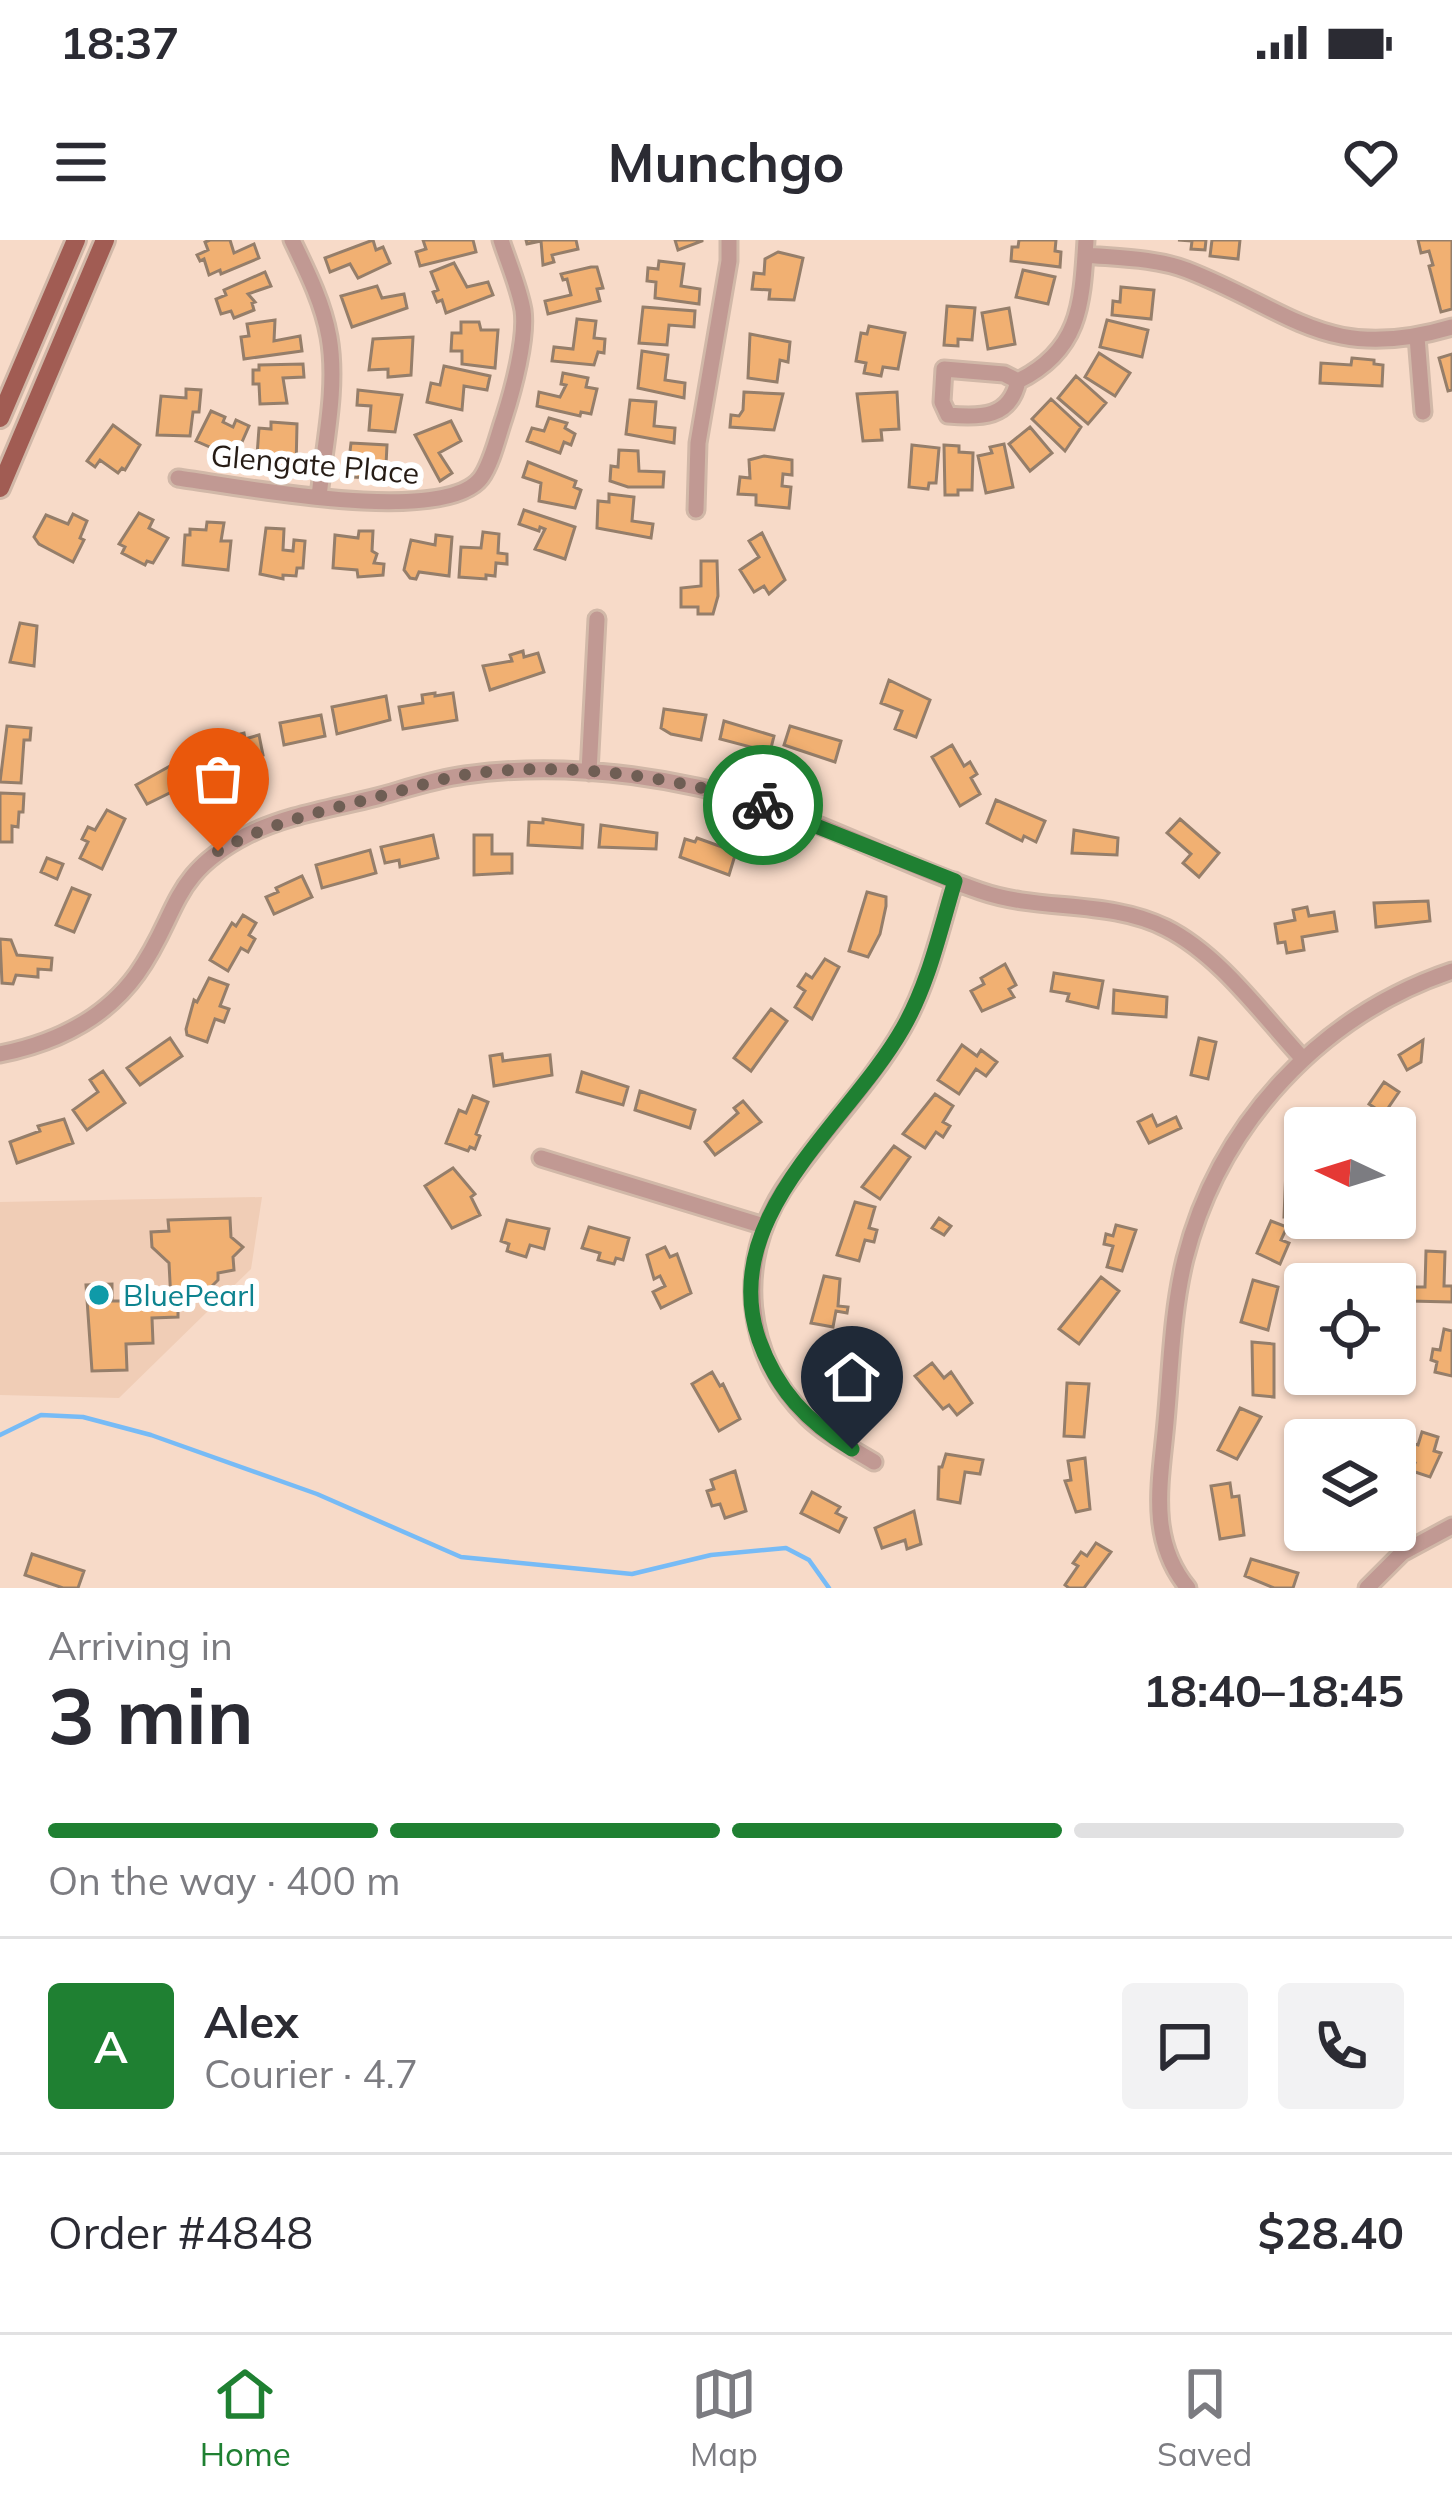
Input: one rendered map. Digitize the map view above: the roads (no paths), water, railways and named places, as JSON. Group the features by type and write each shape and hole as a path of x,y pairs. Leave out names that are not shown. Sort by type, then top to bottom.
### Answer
{"main road":[{"path":"0,418 76,240"},
{"path":"0,488 5,462 105,240"}],"street":[{"path":"292,240 316,291 329,337 332,369 319,497"},
{"name":"Glengate Place","path":"178,478 319,497 417,503 449,499 481,479 506,413 523,312 501,240"},
{"path":"696,510 698,443 729,240"},
{"path":"1018,381 1004,374 944,369 942,403 948,415 979,417 1003,410 1015,397 1018,381 1057,354 1073,333 1086,248 1185,269 1274,314 1326,334 1364,339 1417,337 1452,326"},
{"path":"1417,337 1424,412"},
{"path":"589,772 598,619"},
{"path":"0,1054 63,1036 94,1018 139,970 190,876 218,851 252,832 461,776 513,770 589,772 670,782 754,802 1007,899 1119,912 1166,928 1207,957 1303,1059"},
{"path":"874,1462 808,1419 784,1393 756,1330 751,1295 754,1259 764,1226 783,1191 904,1026 929,969 955,881"},
{"path":"1188,1588 1170,1561 1158,1511 1176,1303 1184,1263 1213,1179 1269,1094 1303,1059 1381,1001 1452,971"},
{"path":"541,1158 764,1226"},
{"path":"1367,1588 1402,1553 1452,1526"}],"waterway":[{"path":"0,1435 41,1415 83,1417 151,1435 317,1494 461,1557 632,1574 711,1555 786,1548 809,1560 829,1588"}],"place":[{"name":"BluePearl","path":"99,1295"}]}
